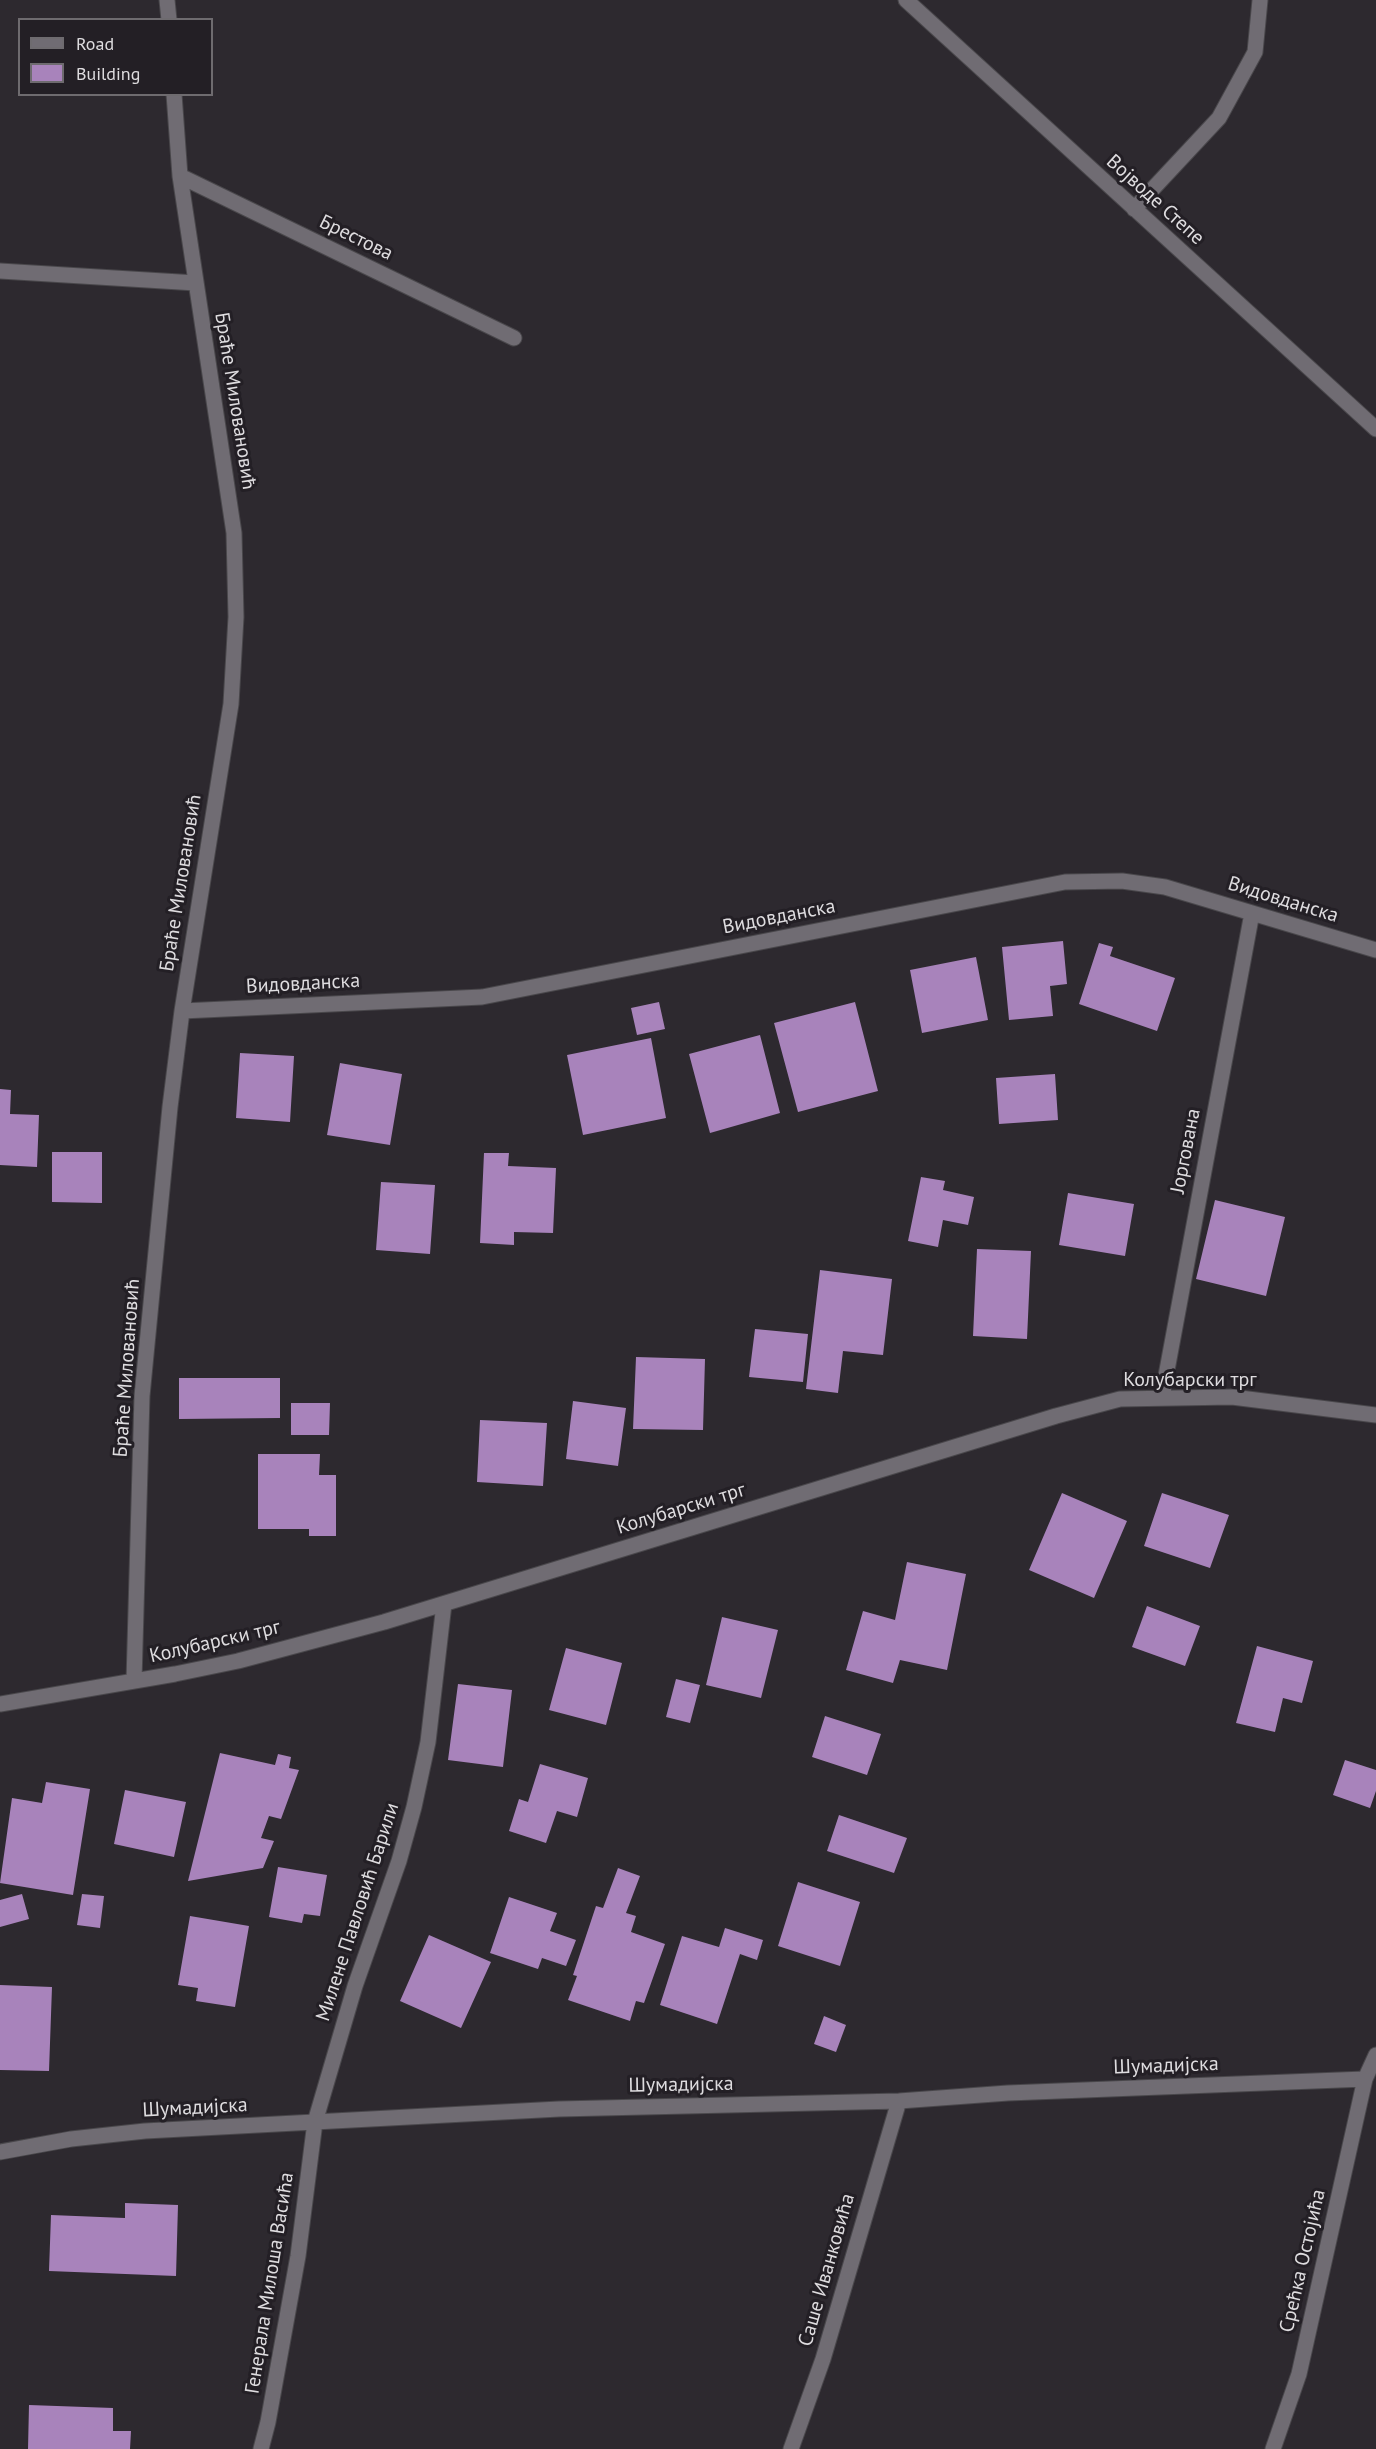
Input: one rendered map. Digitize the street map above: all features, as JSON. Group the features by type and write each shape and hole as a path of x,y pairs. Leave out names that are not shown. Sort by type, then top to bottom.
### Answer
{"street":[{"path":"167,0 169,18"},
{"name":"Војводе Степе","path":"906,0 1376,429"},
{"path":"1134,209 1219,118 1255,52 1260,0"},
{"name":"Браће Миловановић","path":"134,1681 142,1396 170,1107 182,1011 231,704 236,617 234,533 180,176 174,96"},
{"name":"Брестова","path":"180,176 514,338"},
{"path":"0,271 196,283"},
{"name":"Видовданска","path":"182,1011 482,998 1065,882 1122,881 1165,887 1376,950"},
{"name":"Јоргована","path":"1162,1397 1252,912"},
{"name":"Колубарски трг","path":"0,1704 238,1661 444,1604 1056,1416 1120,1399 1232,1397 1376,1415"},
{"name":"Милене Павловић Барили","path":"315,2122 354,1986 399,1861 414,1807 428,1742 444,1604"},
{"name":"Срећка Остојића","path":"1273,2449 1299,2374 1365,2079 1376,2055"},
{"name":"Шумадијска","path":"0,2152 71,2139 145,2131 559,2109 899,2102 1008,2093 1365,2079"},
{"name":"Саше Иванковића","path":"790,2449 823,2360 899,2102"},
{"name":"Генерала Милоша Васића","path":"261,2449 298,2256 315,2122"}],"building":[{"path":"1063,941 1067,984 1050,986 1053,1016 1009,1020 1002,947"},
{"path":"1099,943 1113,947 1110,956 1175,978 1157,1031 1079,1004"},
{"path":"976,957 988,1020 922,1033 910,970"},
{"path":"659,1002 665,1029 637,1035 631,1008"},
{"path":"855,1002 878,1091 798,1112 774,1023"},
{"path":"760,1035 780,1113 710,1133 689,1054"},
{"path":"651,1038 666,1118 583,1135 567,1055"},
{"path":"240,1053 294,1056 290,1122 236,1118"},
{"path":"340,1063 402,1074 390,1145 327,1135"},
{"path":"1055,1074 1058,1120 999,1124 996,1078"},
{"path":"0,1089 11,1090 10,1114 39,1115 37,1167 0,1165"},
{"path":"52,1152 102,1152 102,1203 52,1202"},
{"path":"484,1153 509,1153 508,1166 556,1168 553,1233 514,1232 514,1245 480,1243"},
{"path":"921,1177 945,1181 943,1190 974,1197 968,1225 943,1220 938,1247 908,1241"},
{"path":"381,1182 435,1185 430,1254 376,1250"},
{"path":"1068,1193 1134,1204 1125,1256 1059,1245"},
{"path":"1215,1200 1285,1217 1266,1296 1196,1279"},
{"path":"977,1249 1031,1251 1027,1339 973,1336"},
{"path":"820,1270 892,1279 883,1355 843,1351 838,1393 806,1389"},
{"path":"755,1329 808,1334 803,1382 749,1377"},
{"path":"636,1357 705,1359 703,1430 633,1429"},
{"path":"179,1378 280,1378 280,1418 179,1419"},
{"path":"573,1401 626,1408 618,1466 566,1459"},
{"path":"291,1403 330,1403 329,1435 291,1435"},
{"path":"480,1420 547,1423 543,1486 477,1482"},
{"path":"258,1454 320,1454 319,1475 336,1475 336,1536 309,1536 309,1529 258,1529"},
{"path":"1062,1493 1127,1521 1094,1598 1029,1570"},
{"path":"1162,1493 1229,1515 1210,1568 1144,1546"},
{"path":"907,1562 966,1574 947,1670 900,1660 893,1683 846,1670 863,1611 895,1620"},
{"path":"1147,1606 1200,1626 1185,1666 1132,1647"},
{"path":"722,1617 778,1630 761,1698 706,1685"},
{"path":"1257,1646 1313,1661 1302,1703 1283,1698 1275,1732 1236,1723"},
{"path":"566,1648 622,1663 606,1725 549,1710"},
{"path":"676,1679 700,1685 690,1723 666,1717"},
{"path":"458,1684 512,1690 503,1767 448,1760"},
{"path":"825,1716 881,1734 867,1775 812,1757"},
{"path":"220,1753 275,1765 278,1754 291,1757 289,1768 299,1770 281,1819 269,1816 261,1838 274,1841 263,1868 188,1881"},
{"path":"1345,1760 1376,1770 1376,1791 1370,1808 1333,1795"},
{"path":"540,1764 588,1778 577,1817 557,1811 546,1843 509,1831 519,1799 528,1802"},
{"path":"46,1782 90,1789 73,1895 0,1883 12,1798 42,1803"},
{"path":"125,1790 186,1802 174,1857 114,1844"},
{"path":"839,1815 907,1838 894,1873 827,1851"},
{"path":"278,1867 327,1875 320,1916 304,1914 302,1923 269,1917"},
{"path":"618,1868 640,1876 626,1913 636,1916 631,1932 665,1944 644,2003 636,2001 630,2021 568,2000 577,1976 573,1975 596,1906 603,1908"},
{"path":"798,1882 860,1902 840,1966 778,1946"},
{"path":"22,1894 29,1919 0,1927 0,1900"},
{"path":"82,1894 104,1896 100,1928 77,1925"},
{"path":"509,1897 557,1913 550,1931 576,1940 566,1966 542,1958 538,1969 490,1953"},
{"path":"190,1916 249,1926 235,2007 196,2001 198,1988 178,1985"},
{"path":"725,1928 763,1940 757,1960 740,1954 717,2024 660,2005 682,1936 719,1947"},
{"path":"429,1935 491,1962 461,2028 400,2001"},
{"path":"0,1985 52,1987 49,2071 0,2070"},
{"path":"824,2016 846,2025 836,2052 814,2044"},
{"path":"125,2203 178,2205 176,2276 49,2271 51,2215 125,2218"},
{"path":"29,2405 113,2408 113,2431 131,2431 130,2449 28,2449"}]}
